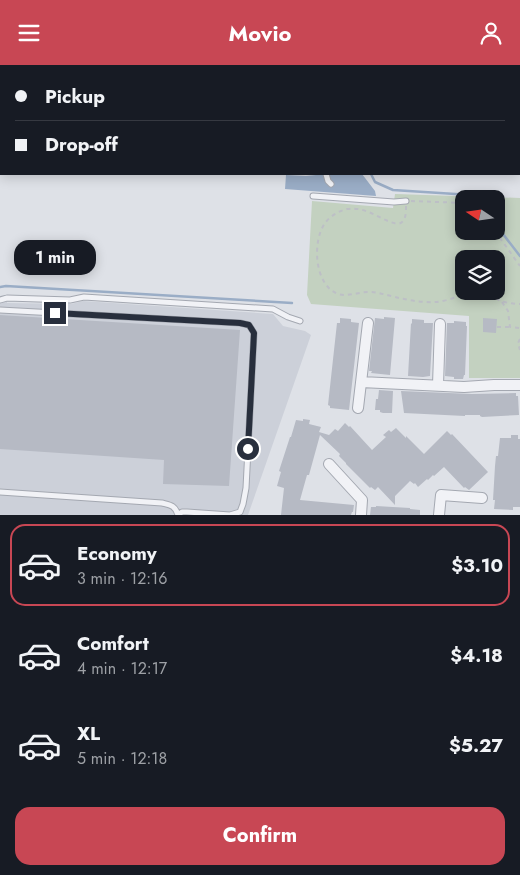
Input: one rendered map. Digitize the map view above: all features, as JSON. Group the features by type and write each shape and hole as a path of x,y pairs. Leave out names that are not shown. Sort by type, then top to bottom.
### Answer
{"street":[{"path":"358,408 368,323"},
{"path":"438,385 440,325"},
{"path":"361,382 464,387 520,385"},
{"path":"329,464 362,500 360,515"},
{"path":"439,515 441,495 482,498"}],"lane":[{"path":"326,175 331,184"},
{"path":"313,196 394,202 406,201"},
{"path":"0,300 7,298 70,300 84,297 273,309 300,321"},
{"path":"0,310 240,323 249,325 254,333 245,493 240,512 230,515 187,511 178,515 176,509 162,503 0,492"}],"path":[{"path":"455,203 406,201 404,221 398,224 372,213 356,209 343,210 335,214 322,228 317,263 321,276 332,291 344,295 374,292 428,303 483,292 502,302 520,304"},
{"path":"501,240 520,266"},
{"path":"502,302 508,311 510,327"},
{"path":"497,327 520,328"},
{"path":"520,339 518,343 520,350"}],"shaded area":[{"path":"6,295 7,303 71,304 83,301 273,314 283,326 305,331 311,335 248,515 0,515 0,296"}],"green space":[{"path":"395,194 455,196 455,240 505,240 505,198 520,198 520,378 469,378 469,316 311,304 307,295 312,201 393,208"}],"water":[{"path":"286,175 363,175 375,191 376,196 285,189"}],"building":[{"path":"0,315 240,330 229,486 163,484 164,460 0,449"},
{"path":"384,317 395,318 390,375 371,373 372,371 369,371 375,318 384,319"},
{"path":"340,318 351,319 351,322 359,323 349,410 330,408 328,405 337,323 340,323"},
{"path":"483,318 497,319 496,333 483,332"},
{"path":"412,319 424,320 424,323 433,323 430,376 408,376"},
{"path":"454,321 466,322 467,326 465,375 463,379 445,376 447,323 454,323"},
{"path":"379,390 393,391 392,413 383,413 380,410 375,410"},
{"path":"401,391 472,394 516,393 516,396 518,396 519,415 482,417 480,415 404,413"},
{"path":"303,419 310,420 309,424 321,427 319,432 329,435 335,429 338,431 345,423 372,450 386,437 383,435 389,430 391,432 396,428 424,454 447,431 488,472 469,490 464,488 444,467 418,487 410,481 395,496 395,505 378,487 375,490 370,488 346,464 339,456 340,454 320,435 300,500 354,505 353,512 351,515 281,515 284,488 277,486 281,472 279,471 296,420 303,421"},
{"path":"511,435 518,435 518,439 520,439 520,507 513,507 513,510 494,509 495,466 500,438 511,438"},
{"path":"371,507 420,510 420,515 370,515"}],"waterway":[{"path":"372,175 375,182 393,190 455,194"},
{"path":"505,237 520,256"},
{"path":"0,287 292,303"}],"route":[{"path":"55,313 249,325 254,333 248,449"}]}
